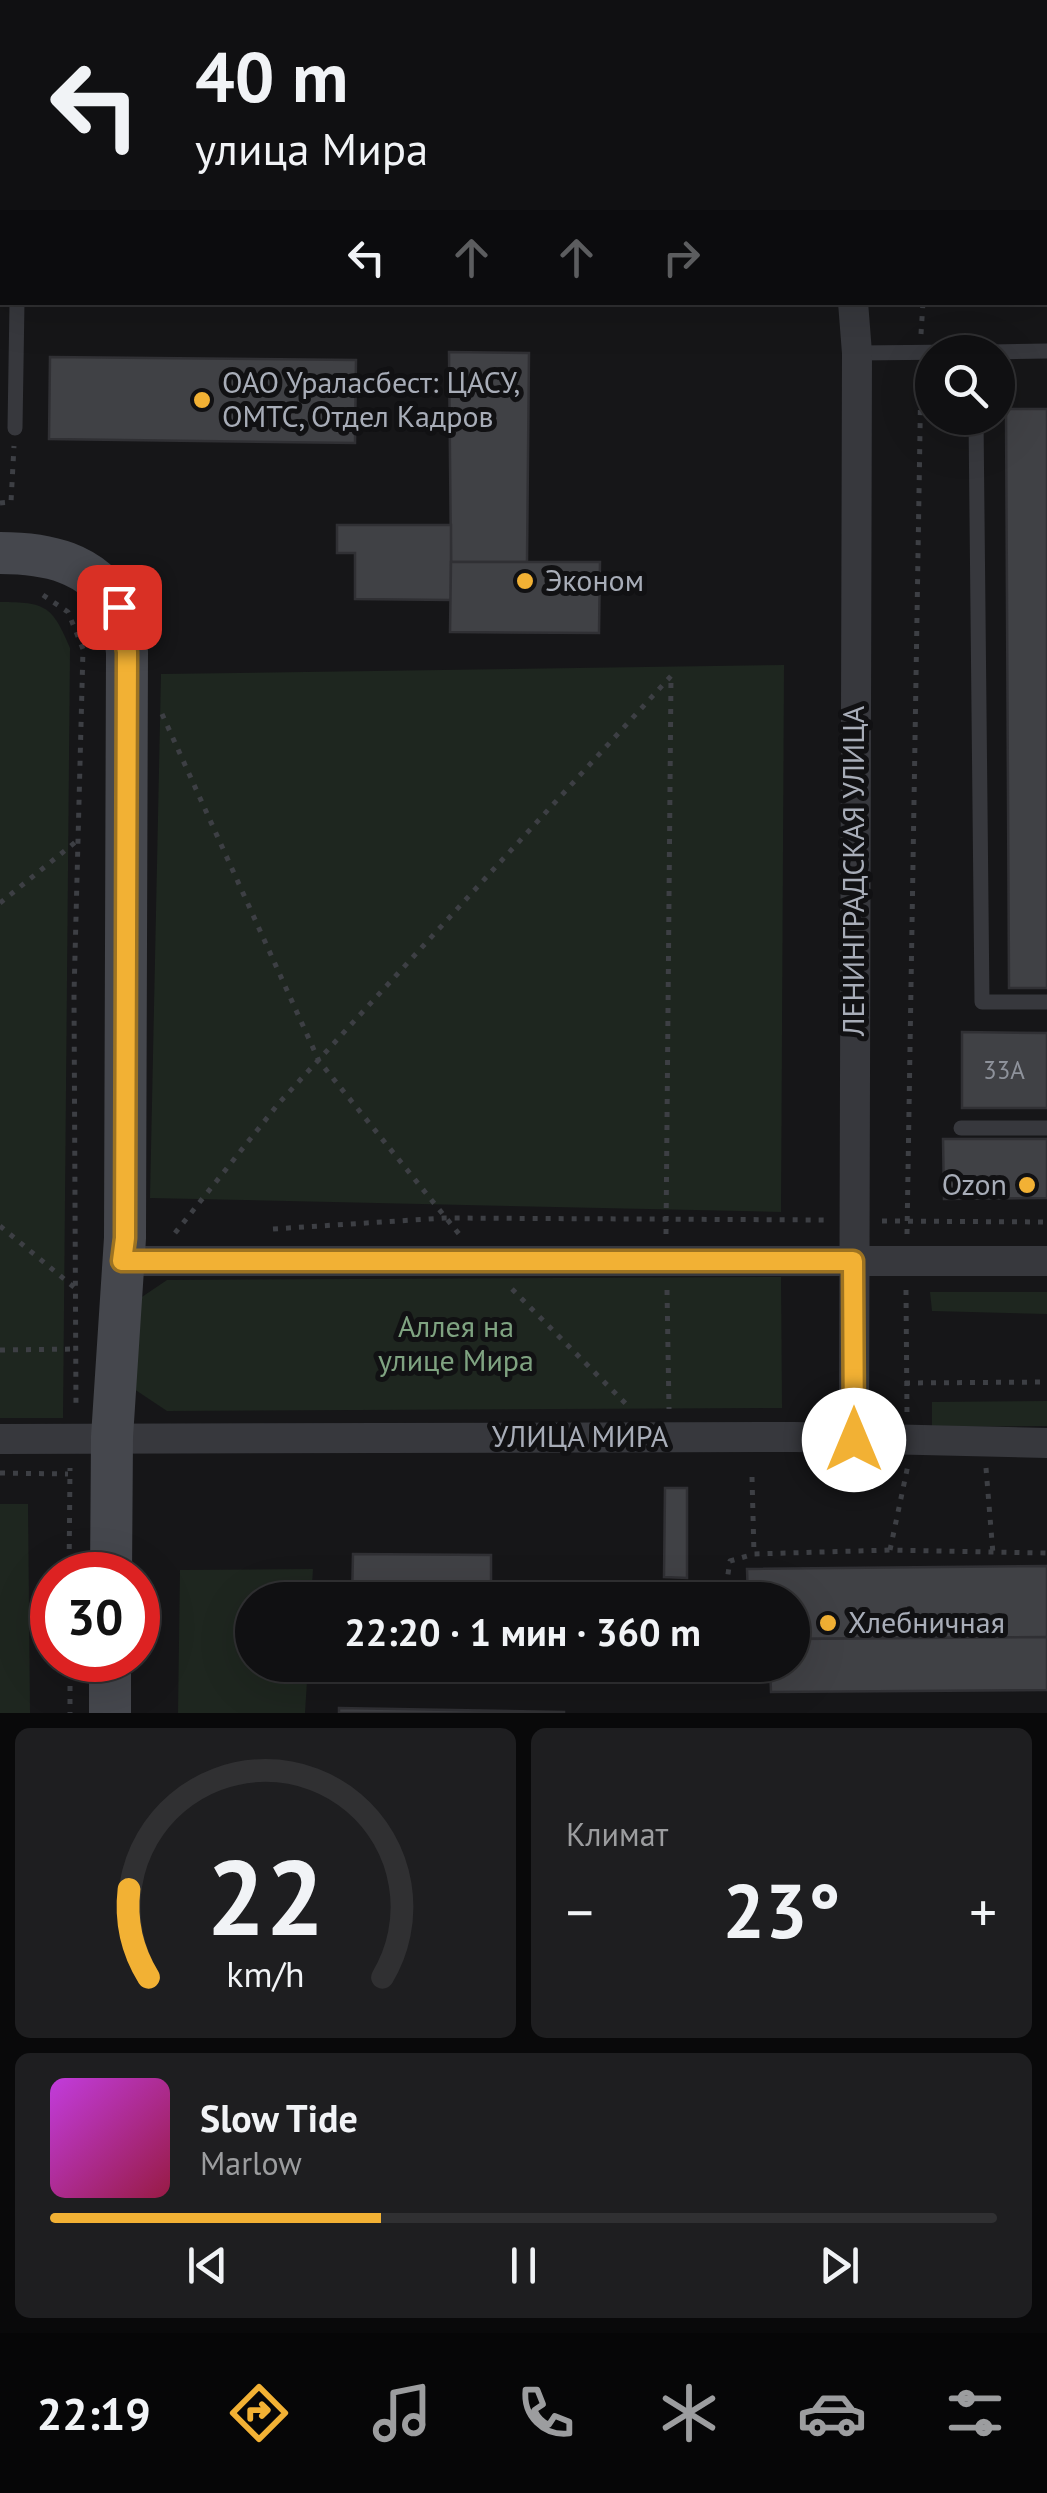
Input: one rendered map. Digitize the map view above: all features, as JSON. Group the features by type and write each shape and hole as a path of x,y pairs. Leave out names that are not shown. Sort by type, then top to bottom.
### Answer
{"street":[{"name":"ЛЕНИНГРАДСКАЯ УЛИЦА","path":"853,305 857,353 854,1440"},
{"path":"11,553 68,561 94,578 119,607 127,652 125,1238 94,1438 108,1552"},
{"path":"122,1261 1047,1261"},
{"name":"УЛИЦА МИРА","path":"0,1439 1047,1443"},
{"path":"110,1682 110,1713"}],"lane":[{"path":"15,428 16,305"},
{"path":"1015,352 1047,351"},
{"path":"857,353 915,352"},
{"path":"976,435 982,1002 1047,1002"},
{"path":"962,1128 1047,1128"}],"path":[{"path":"921,335 922,305"},
{"path":"0,502 11,502 15,428"},
{"path":"890,1550 908,1469 906,1221 920,435"},
{"path":"39,594 68,612 83,649 74,994 76,1349 94,1438 68,1474 69,1552"},
{"path":"192,1235 172,1236 279,1103 672,676 666,1219 669,1412"},
{"path":"161,711 319,1061 444,1218 628,1406"},
{"path":"0,902 78,840"},
{"path":"270,1230 444,1218 1047,1222"},
{"path":"0,1226 76,1288"},
{"path":"0,1350 76,1349"},
{"path":"906,1384 1047,1382"},
{"path":"986,1468 993,1554"},
{"path":"0,1474 68,1474"},
{"path":"752,1477 754,1554"},
{"path":"727,1582 730,1561 754,1554 890,1550 1047,1553"},
{"path":"70,1682 70,1713"}],"green space":[{"path":"0,602 28,603 46,609 70,648 63,1418 0,1418"},
{"path":"784,665 781,1212 150,1198 161,674"},
{"name":"Аллея на улице Мира","path":"781,1277 782,1408 167,1411 131,1387 130,1305 167,1280"},
{"path":"930,1292 1047,1292 1047,1314 932,1311"},
{"path":"1047,1401 1047,1426 932,1427 932,1402"},
{"path":"0,1504 28,1504 30,1713 0,1713"},
{"path":"313,1569 312,1582 235,1582 235,1682 307,1682 305,1713 178,1713 180,1570"}],"building":[{"path":"449,352 529,353 527,562 451,562"},
{"name":"ОАО Ураласбест: ЦАСУ, ОМТС, Отдел Кадров","path":"50,357 356,360 355,443 49,439"},
{"path":"1015,409 1047,409 1047,988 1009,988 1006,435 1015,435"},
{"path":"337,525 451,525 451,600 355,599 355,553 337,553"},
{"name":"Эконом","path":"451,562 600,562 599,633 450,632"},
{"path":"962,1032 1047,1033 1047,1108 962,1108"},
{"path":"943,1139 1047,1139 1047,1198 944,1199"},
{"path":"665,1488 687,1488 687,1578 664,1577"},
{"path":"353,1554 491,1555 491,1582 352,1582"},
{"path":"1047,1566 1047,1637 810,1639 810,1582 747,1582 747,1569"},
{"path":"1047,1637 1047,1690 771,1692 771,1682 810,1682 810,1639"},
{"path":"339,1708 564,1712 564,1713 339,1713"}],"place":[{"name":"ОАО Ураласбест: ЦАСУ, ОМТС, Отдел Кадров","path":"202,400"},
{"name":"Эконом","path":"525,581"},
{"name":"Ozon","path":"1027,1185"},
{"name":"Хлебничная","path":"828,1623"}],"route":[{"path":"119,607 127,652 122,1261 853,1261 854,1440"}]}
